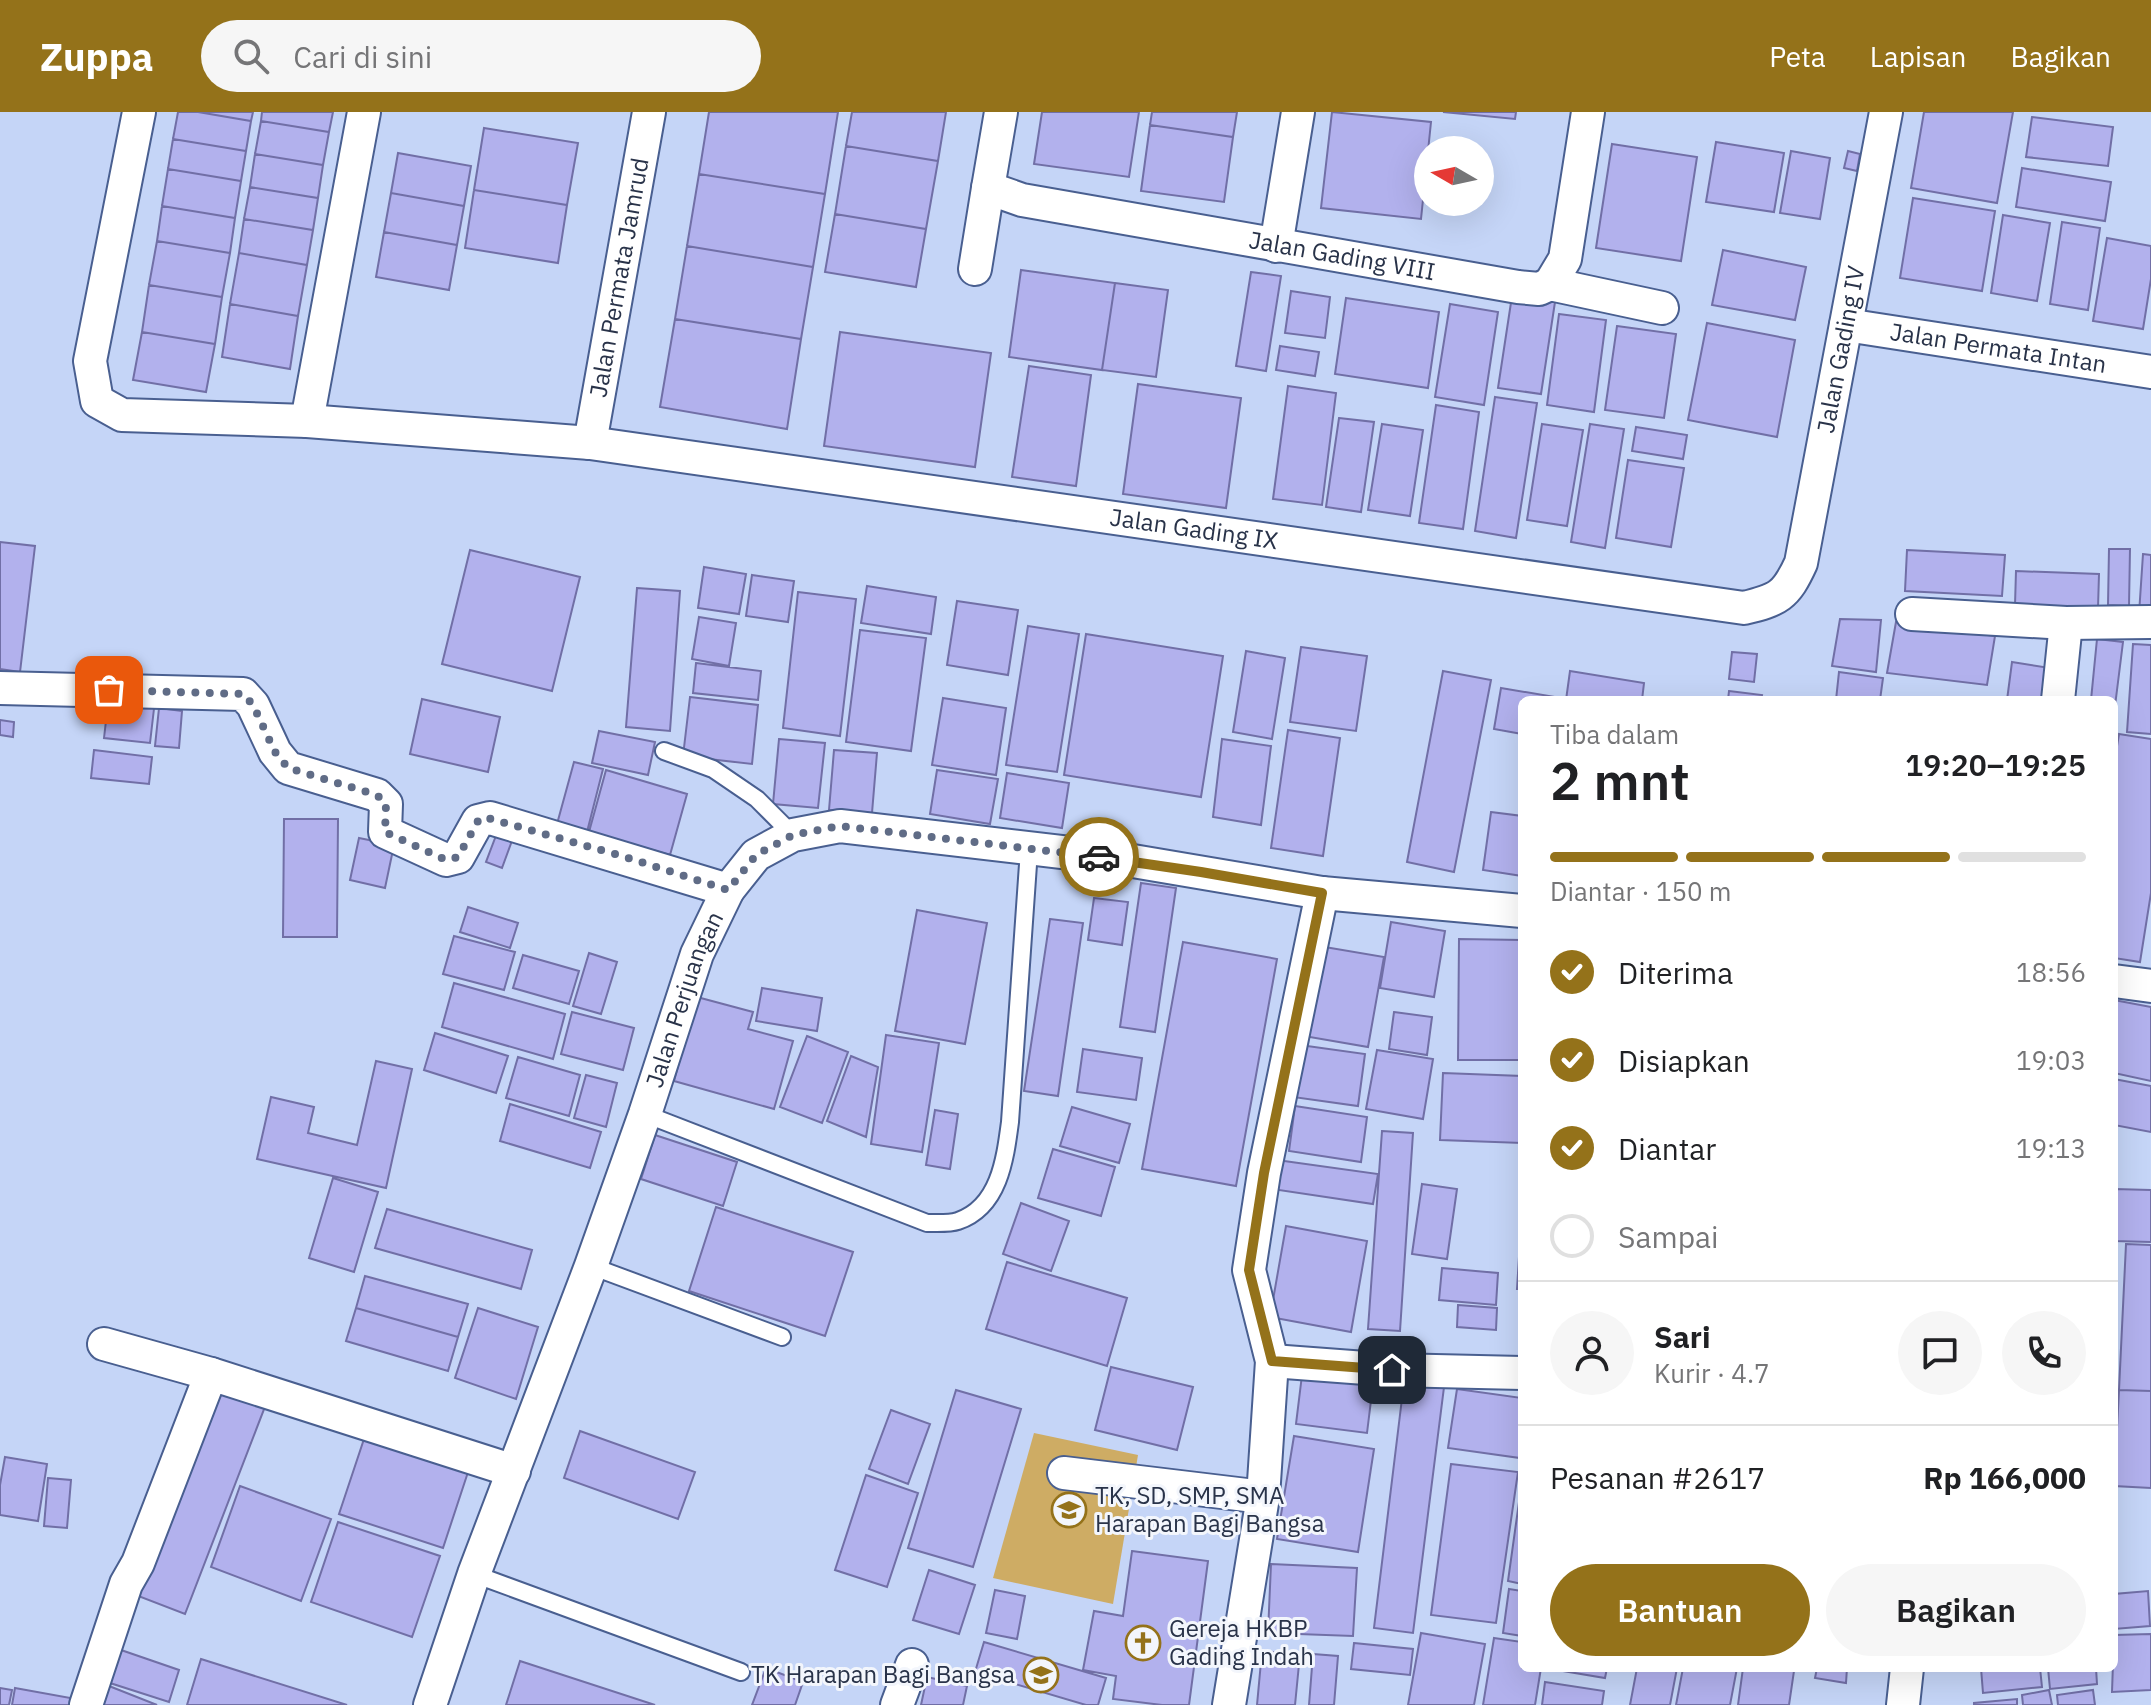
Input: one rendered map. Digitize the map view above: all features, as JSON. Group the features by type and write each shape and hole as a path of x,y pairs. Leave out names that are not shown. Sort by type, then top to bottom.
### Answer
{"street":[{"name":"Jalan Gading IX","path":"139,112 90,361 97,401 122,415 307,421 590,443 1744,608 1770,602 1791,586"},
{"path":"307,421 364,112"},
{"name":"Jalan Permata Jamrud","path":"590,443 649,112"},
{"path":"975,269 1001,112"},
{"path":"1276,246 1298,112"},
{"path":"1550,284 1565,259 1588,112"},
{"name":"Jalan Gading IV","path":"1791,586 1801,563 1886,112"},
{"name":"Jalan Gading VIII","path":"988,188 1022,200 1276,246 1518,287 1539,289 1550,284 1662,308"},
{"name":"Jalan Permata Intan","path":"1846,325 2151,372"},
{"path":"1912,614 2066,623 2151,622"},
{"path":"2058,696 2066,623"},
{"path":"0,688 243,694 253,705 275,752 288,768 377,795 386,804 385,832 446,860 458,857 478,821 484,817 728,890"},
{"name":"Jalan Perjuangan","path":"430,1705 474,1574 591,1266 697,954 728,890 756,855 793,835 840,826 1121,859 1322,893 1518,911"},
{"path":"1229,1705 1263,1497 1272,1361 1249,1270 1264,1173 1322,893"},
{"path":"2118,982 2151,986"},
{"path":"104,1344 211,1374 514,1471"},
{"path":"1272,1361 1392,1370 1518,1373"},
{"path":"86,1705 126,1584 138,1563 211,1374"},
{"path":"1064,1473 1263,1497"},
{"path":"897,1705 912,1665"},
{"path":"1903,1705 1907,1672"}],"lane":[{"path":"664,751 713,769 757,799 793,835"},
{"path":"645,1114 927,1223 957,1221 987,1203 1005,1163 1010,1122 1029,850"},
{"path":"591,1266 782,1337"},
{"path":"474,1574 741,1672"}],"shaded area":[{"path":"1034,1433 1138,1455 1113,1604 993,1578"}],"building":[{"path":"178,112 198,112 251,121 246,151 173,139"},
{"path":"198,112 253,112 251,121"},
{"path":"262,112 333,112 329,132 261,121"},
{"path":"709,112 838,112 825,194 699,174"},
{"path":"852,112 946,112 938,161 846,146"},
{"path":"1042,112 1139,112 1129,177 1034,164"},
{"path":"1152,112 1237,112 1233,137 1150,125"},
{"path":"1332,112 1431,122 1430,136 1414,136 1414,216 1421,216 1421,219 1321,208"},
{"path":"1443,112 1516,112 1515,119"},
{"path":"1924,112 2013,112 1997,203 1911,188"},
{"path":"2032,117 2113,127 2108,166 2026,157"},
{"path":"261,121 329,132 323,165 255,154"},
{"path":"1150,125 1233,137 1224,202 1141,191"},
{"path":"484,128 578,143 567,205 474,190"},
{"path":"173,139 246,151 241,181 168,169"},
{"path":"1716,142 1784,153 1774,212 1706,202"},
{"path":"1612,144 1697,157 1681,261 1596,248"},
{"path":"846,146 938,161 926,229 835,214"},
{"path":"1791,151 1830,158 1820,219 1780,213"},
{"path":"1848,151 1860,154 1857,171 1844,168"},
{"path":"398,153 471,166 464,206 391,193"},
{"path":"255,154 323,165 318,198 250,187"},
{"path":"2022,168 2111,182 2105,221 2016,207"},
{"path":"168,169 241,181 235,218 162,206"},
{"path":"699,174 825,194 813,267 687,246"},
{"path":"250,187 318,198 313,230 244,219"},
{"path":"474,190 567,205 558,263 465,248"},
{"path":"391,193 464,206 457,245 384,232"},
{"path":"1913,198 1995,211 1982,291 1900,278"},
{"path":"162,206 235,218 230,253 157,241"},
{"path":"835,214 926,229 916,287 825,272"},
{"path":"2003,215 2050,223 2037,301 1991,293"},
{"path":"244,219 313,230 307,265 239,253"},
{"path":"2062,222 2100,228 2088,310 2050,304"},
{"path":"384,232 457,245 449,290 376,277"},
{"path":"2107,238 2151,246 2151,279 2143,329 2093,321"},
{"path":"157,241 230,253 222,297 149,285"},
{"path":"687,246 813,267 801,339 675,319"},
{"path":"1723,250 1806,267 1795,320 1712,305"},
{"path":"239,253 307,265 298,316 230,304"},
{"path":"1021,270 1115,283 1102,370 1009,357"},
{"path":"1251,272 1281,276 1266,371 1236,366"},
{"path":"1115,283 1168,290 1156,377 1102,370"},
{"path":"149,285 222,297 215,344 142,332"},
{"path":"1291,291 1330,297 1325,338 1285,333"},
{"path":"1512,296 1555,302 1541,394 1498,388"},
{"path":"1346,298 1439,312 1428,388 1335,374"},
{"path":"230,304 298,316 290,369 222,357"},
{"path":"1450,304 1498,312 1484,405 1435,397"},
{"path":"1559,314 1606,320 1594,412 1547,405"},
{"path":"675,319 801,339 787,429 660,407"},
{"path":"1707,323 1795,340 1777,437 1688,420"},
{"path":"1617,326 1676,334 1664,418 1605,410"},
{"path":"142,332 215,344 206,392 133,380"},
{"path":"840,332 991,353 975,467 824,446"},
{"path":"1280,346 1319,352 1315,376 1276,370"},
{"path":"1029,366 1091,375 1076,486 1012,477"},
{"path":"1138,384 1241,398 1226,508 1123,494"},
{"path":"1288,386 1336,393 1322,505 1273,499"},
{"path":"1495,397 1537,403 1516,538 1475,531"},
{"path":"1436,405 1479,412 1463,529 1419,523"},
{"path":"1339,418 1374,422 1361,512 1326,507"},
{"path":"1382,424 1423,430 1410,516 1368,510"},
{"path":"1542,424 1583,430 1567,526 1527,520"},
{"path":"1590,424 1624,429 1605,548 1571,542"},
{"path":"1636,427 1687,435 1683,459 1632,451"},
{"path":"1628,460 1684,468 1671,547 1616,538"},
{"path":"0,542 35,546 20,672 0,669"},
{"path":"2109,549 2130,549 2129,606 2108,605"},
{"path":"470,550 580,577 552,691 442,664"},
{"path":"1907,550 2005,555 2002,596 1905,591"},
{"path":"2143,554 2151,555 2151,614 2139,614"},
{"path":"704,567 746,574 739,614 698,608"},
{"path":"2016,571 2099,574 2098,608 2015,605"},
{"path":"752,575 794,581 788,622 746,616"},
{"path":"867,586 936,597 931,634 861,623"},
{"path":"637,588 680,591 670,731 626,727"},
{"path":"798,592 856,599 840,736 783,728"},
{"path":"957,601 1018,610 1008,675 947,665"},
{"path":"699,617 736,623 729,666 692,659"},
{"path":"1840,619 1881,620 1876,672 1832,666"},
{"path":"1896,622 1995,636 1987,685 1887,673"},
{"path":"1028,626 1079,634 1057,772 1006,765"},
{"path":"860,630 926,638 911,751 846,742"},
{"path":"1086,634 1223,656 1201,797 1064,775"},
{"path":"2097,639 2123,642 2116,696 2091,696"},
{"path":"2133,644 2151,645 2151,734 2127,732"},
{"path":"1301,647 1367,656 1356,731 1290,722"},
{"path":"1246,651 1285,658 1272,739 1233,732"},
{"path":"1732,652 1757,654 1754,682 1729,679"},
{"path":"2012,662 2050,668 2046,696 2008,696"},
{"path":"696,663 761,671 758,700 693,693"},
{"path":"1443,671 1491,680 1454,872 1407,862"},
{"path":"1570,671 1644,683 1642,696 1567,696"},
{"path":"1839,672 1883,678 1881,696 1836,696"},
{"path":"1501,688 1549,696 1518,696 1518,733 1494,729"},
{"path":"1729,691 1762,695 1762,696 1728,696"},
{"path":"109,695 155,700 150,743 104,738"},
{"path":"690,697 758,705 752,764 683,756"},
{"path":"943,698 1006,708 996,775 932,765"},
{"path":"422,699 500,717 488,772 410,754"},
{"path":"159,708 182,711 179,748 155,746"},
{"path":"0,720 14,722 13,737 0,735"},
{"path":"1288,730 1340,738 1323,856 1271,848"},
{"path":"599,731 655,742 648,775 592,763"},
{"path":"2119,734 2151,739 2151,893 2140,962 2118,959"},
{"path":"779,739 825,743 818,808 773,804"},
{"path":"1222,739 1271,746 1261,825 1213,817"},
{"path":"94,750 152,757 149,784 91,778"},
{"path":"834,750 877,753 872,813 829,810"},
{"path":"574,762 603,769 587,832 557,824"},
{"path":"606,770 687,794 670,855 589,832"},
{"path":"937,770 998,779 990,824 930,814"},
{"path":"1007,773 1069,783 1062,828 1000,818"},
{"path":"1491,812 1518,815 1518,875 1483,870"},
{"path":"284,819 338,819 337,937 283,937"},
{"path":"497,833 513,838 502,868 486,862"},
{"path":"359,838 394,845 385,888 350,880"},
{"path":"1141,883 1176,888 1155,1032 1120,1027"},
{"path":"1094,898 1128,902 1122,945 1088,940"},
{"path":"468,907 518,923 510,948 460,932"},
{"path":"917,910 987,923 965,1044 895,1031"},
{"path":"1050,919 1083,923 1058,1096 1024,1091"},
{"path":"1391,922 1445,931 1434,997 1380,988"},
{"path":"454,936 515,952 504,990 443,974"},
{"path":"1459,939 1518,940 1518,1060 1458,1060"},
{"path":"1183,942 1277,959 1236,1186 1142,1169"},
{"path":"1313,945 1384,957 1368,1047 1298,1035"},
{"path":"589,953 617,962 601,1014 573,1006"},
{"path":"523,955 579,971 569,1004 513,988"},
{"path":"454,983 565,1014 553,1059 442,1027"},
{"path":"762,988 822,998 817,1031 756,1021"},
{"path":"697,997 753,1012 748,1029 793,1041 774,1109 674,1081"},
{"path":"2118,1001 2151,1007 2151,1081 2118,1074"},
{"path":"572,1012 634,1028 623,1070 561,1054"},
{"path":"1394,1012 1432,1017 1427,1055 1389,1049"},
{"path":"435,1033 508,1056 496,1093 424,1070"},
{"path":"886,1035 939,1043 922,1152 871,1144"},
{"path":"807,1036 848,1052 822,1123 780,1107"},
{"path":"1300,1045 1365,1054 1358,1106 1293,1097"},
{"path":"1083,1049 1142,1058 1136,1100 1077,1092"},
{"path":"1377,1050 1433,1059 1423,1119 1366,1109"},
{"path":"851,1056 878,1067 866,1137 827,1121"},
{"path":"518,1057 580,1075 569,1116 506,1098"},
{"path":"376,1061 412,1069 386,1188 257,1159 271,1097 314,1107 308,1133 357,1145"},
{"path":"1443,1073 1518,1076 1518,1143 1440,1140"},
{"path":"586,1075 617,1083 606,1127 574,1118"},
{"path":"2118,1080 2151,1086 2151,1132 2118,1126"},
{"path":"510,1104 601,1132 590,1168 500,1141"},
{"path":"1295,1106 1367,1117 1361,1162 1289,1151"},
{"path":"1072,1107 1130,1124 1119,1163 1060,1146"},
{"path":"935,1110 958,1114 950,1169 926,1165"},
{"path":"1382,1131 1413,1133 1400,1331 1368,1329"},
{"path":"655,1135 737,1162 723,1206 641,1179"},
{"path":"1053,1149 1115,1167 1101,1216 1038,1198"},
{"path":"1277,1160 1378,1174 1373,1204 1272,1189"},
{"path":"333,1178 378,1192 354,1272 309,1258"},
{"path":"1422,1184 1457,1189 1447,1259 1412,1254"},
{"path":"2118,1189 2151,1190 2151,1242 2118,1241"},
{"path":"1021,1203 1069,1221 1051,1271 1003,1254"},
{"path":"716,1207 853,1252 825,1336 689,1291"},
{"path":"387,1209 532,1250 521,1289 375,1248"},
{"path":"1286,1226 1367,1241 1351,1332 1270,1317"},
{"path":"2126,1244 2151,1245 2151,1391 2119,1390"},
{"path":"1007,1262 1127,1298 1107,1366 986,1329"},
{"path":"1442,1268 1498,1273 1496,1305 1439,1300"},
{"path":"365,1276 468,1304 458,1337 356,1308"},
{"path":"1458,1305 1497,1308 1496,1330 1457,1327"},
{"path":"356,1308 458,1337 448,1371 346,1341"},
{"path":"478,1308 538,1327 516,1399 455,1378"},
{"path":"1111,1367 1193,1387 1177,1450 1095,1430"},
{"path":"1302,1375 1373,1384 1367,1433 1296,1424"},
{"path":"1404,1382 1444,1387 1413,1633 1374,1628"},
{"path":"214,1384 266,1404 185,1614 133,1594"},
{"path":"1457,1389 1518,1397 1518,1458 1448,1448"},
{"path":"956,1390 1021,1409 973,1567 908,1548"},
{"path":"2119,1390 2151,1391 2151,1488 2118,1486"},
{"path":"891,1410 930,1424 908,1484 869,1469"},
{"path":"367,1430 471,1463 443,1548 339,1514"},
{"path":"580,1431 695,1472 678,1519 564,1478"},
{"path":"1294,1436 1374,1449 1358,1552 1277,1539"},
{"path":"5,1457 47,1464 38,1521 0,1515 0,1485"},
{"path":"1451,1464 1518,1472 1496,1623 1431,1615"},
{"path":"866,1475 918,1493 887,1587 835,1570"},
{"path":"48,1478 71,1480 67,1528 44,1526"},
{"path":"240,1486 331,1519 301,1601 211,1567"},
{"path":"1518,1509 1518,1583 1508,1581"},
{"path":"338,1522 440,1556 412,1637 311,1602"},
{"name":"Gereja HKBP Gading Indah","path":"1132,1551 1208,1561 1189,1705 1113,1699 1116,1676 1083,1670 1094,1611 1123,1616"},
{"path":"1271,1564 1357,1568 1353,1636 1268,1633"},
{"path":"929,1570 975,1585 959,1634 913,1620"},
{"path":"1509,1589 1518,1590 1518,1635 1503,1633"},
{"path":"995,1590 1025,1596 1017,1639 986,1633"},
{"path":"2148,1591 2150,1626 2118,1629 2118,1594"},
{"path":"1421,1633 1485,1644 1474,1705 1408,1705"},
{"path":"2151,1634 2151,1690 2112,1692 2113,1672 2118,1672 2118,1635"},
{"path":"1494,1638 1518,1641 1518,1672 1540,1672 1535,1705 1483,1705"},
{"name":"TK Harapan Bagi Bangsa","path":"984,1642 1106,1678 1098,1705 1086,1705 975,1672"},
{"path":"1354,1643 1413,1649 1410,1675 1351,1669"},
{"path":"121,1650 179,1670 169,1702 110,1683"},
{"path":"1262,1651 1300,1654 1295,1705 1257,1705"},
{"path":"1313,1654 1338,1656 1334,1705 1309,1705"},
{"path":"201,1659 347,1705 187,1705"},
{"path":"520,1661 655,1705 506,1705"},
{"path":"766,1668 803,1682 795,1705 752,1705"},
{"path":"1569,1672 1606,1672 1605,1678"},
{"path":"1636,1672 1676,1672 1670,1705 1630,1705"},
{"path":"1682,1672 1736,1672 1730,1705 1676,1705"},
{"path":"1742,1672 1794,1672 1789,1705 1738,1705"},
{"path":"1816,1672 1847,1672 1846,1683 1815,1678"},
{"path":"1981,1672 2040,1672 2042,1687 1983,1693"},
{"path":"2048,1672 2096,1672 2097,1684 2050,1689"},
{"path":"927,1677 967,1686 963,1705 921,1705"},
{"path":"1545,1682 1604,1691 1602,1705 1542,1705"},
{"path":"109,1686 157,1705 101,1705"},
{"path":"0,1688 12,1690 9,1705 0,1705"},
{"path":"15,1688 76,1699 75,1705 12,1705"},
{"path":"2049,1690 2052,1705 2023,1705 2022,1695"},
{"path":"2093,1690 2095,1705 2058,1705 2057,1695"},
{"path":"2017,1699 2017,1705 1974,1705 1974,1703"}],"way so far":[{"path":"109,690 243,694 253,705 275,752 288,768 377,795 386,804 385,832 446,860 458,857 478,821 484,817 728,890 756,855 793,835 840,826 1099,857"}],"place":[{"name":"TK, SD, SMP, SMA Harapan Bagi Bangsa","path":"1069,1510"},
{"name":"Gereja HKBP Gading Indah","path":"1143,1643"},
{"name":"TK Harapan Bagi Bangsa","path":"1041,1675"}],"route":[{"path":"1099,857 1322,893 1264,1173 1249,1270 1272,1361 1392,1370"}]}
